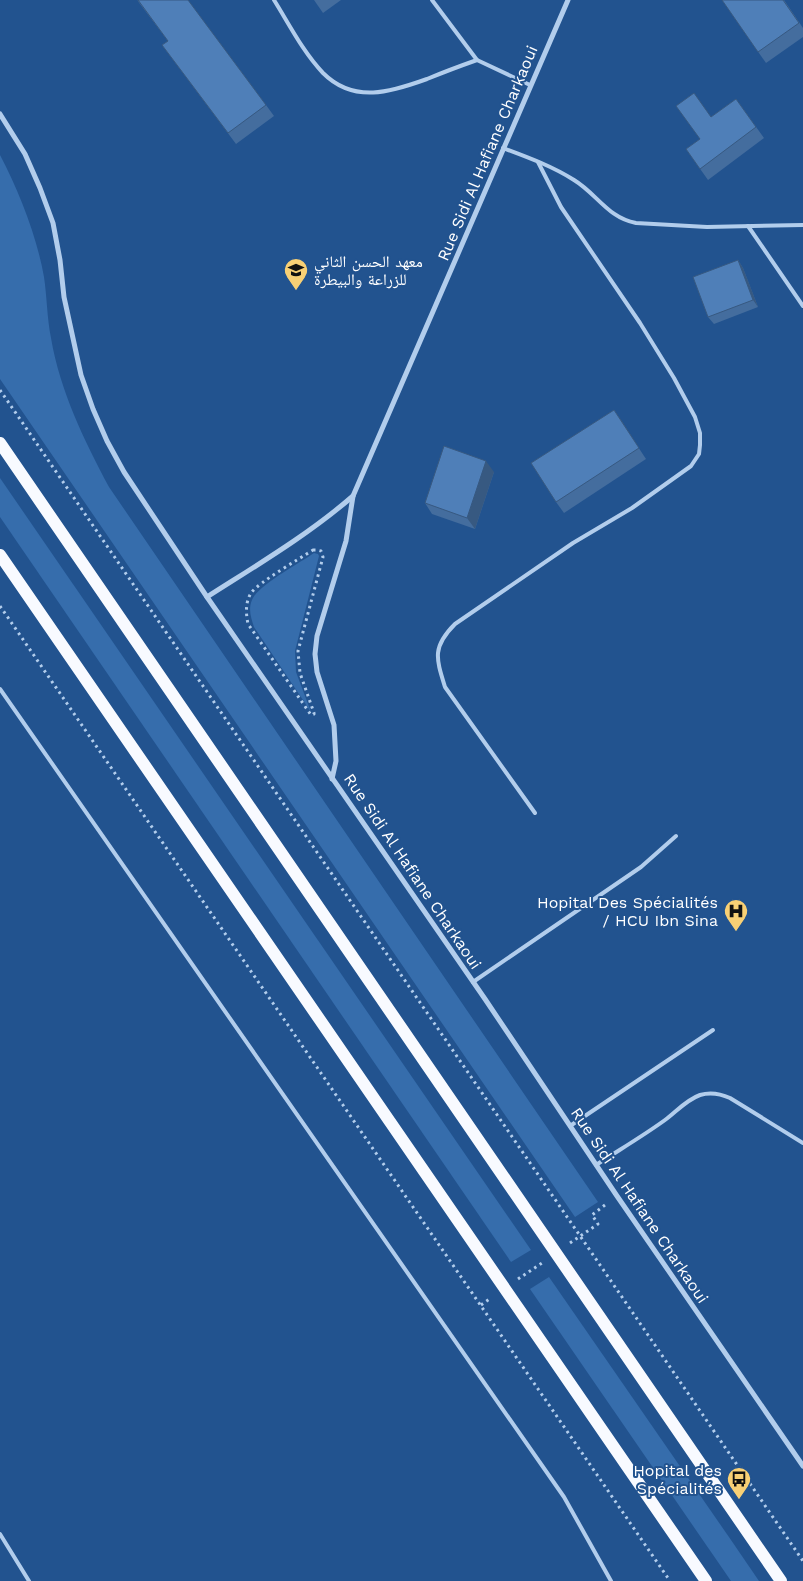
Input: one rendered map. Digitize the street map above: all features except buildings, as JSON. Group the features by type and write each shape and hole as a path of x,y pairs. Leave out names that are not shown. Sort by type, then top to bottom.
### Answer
{"main road":[{"path":"0,443 781,1581"},
{"path":"0,555 706,1581"}],"street":[{"name":"Rue Sidi Al Hafiane Charkaoui","path":"568,0 353,496 346,540 317,636 315,654 317,672 334,725 336,761 332,779 473,982 803,1466"},
{"path":"0,114 25,154 40,188 52,224 60,260 64,297 81,376 107,441 124,472 207,597 332,779"},
{"path":"207,597 303,535 353,496"}],"lane":[{"path":"274,0 312,59 324,74 340,85 358,91 376,93 396,90 477,60"},
{"path":"432,0 477,60 530,85"},
{"path":"503,148 575,180 616,217 624,221 679,226 803,225"},
{"path":"534,813 445,687 438,666 438,648 442,636 455,624 573,543 632,508 691,466 698,454 700,445 700,433 695,417 674,378 640,323 561,207 538,162"},
{"path":"748,226 803,306"},
{"path":"0,689 564,1497 612,1581"},
{"path":"473,982 641,867 676,836"},
{"path":"570,1126 713,1030"},
{"path":"596,1165 665,1120 691,1100 708,1093 730,1098 803,1143"},
{"path":"0,1534 28,1581"}],"path":[{"path":"0,390 803,1561"},
{"path":"313,550 317,550 321,551 323,557 298,651 300,673 313,711 314,714 311,715 248,624 246,614 251,593 259,585 313,550"},
{"path":"0,606 670,1581"}],"shaded area":[{"path":"0,155 14,184 37,246 44,277 51,338 60,377 82,433 109,487 598,1202 575,1217 0,379"},
{"path":"0,478 531,1250 511,1262 0,517"},
{"path":"314,553 319,556 295,651 296,672 311,712 254,627 250,610 252,600 262,588"},
{"path":"549,1277 759,1581 731,1581 530,1289"}],"place":[{"name":"معهد الحسن الثاني للزراعة والبيطرة","path":"296,291"},
{"name":"Hopital Des Spécialités / HCU Ibn Sina","path":"736,932"},
{"name":"Hopital des Spécialités","path":"739,1500"}]}
